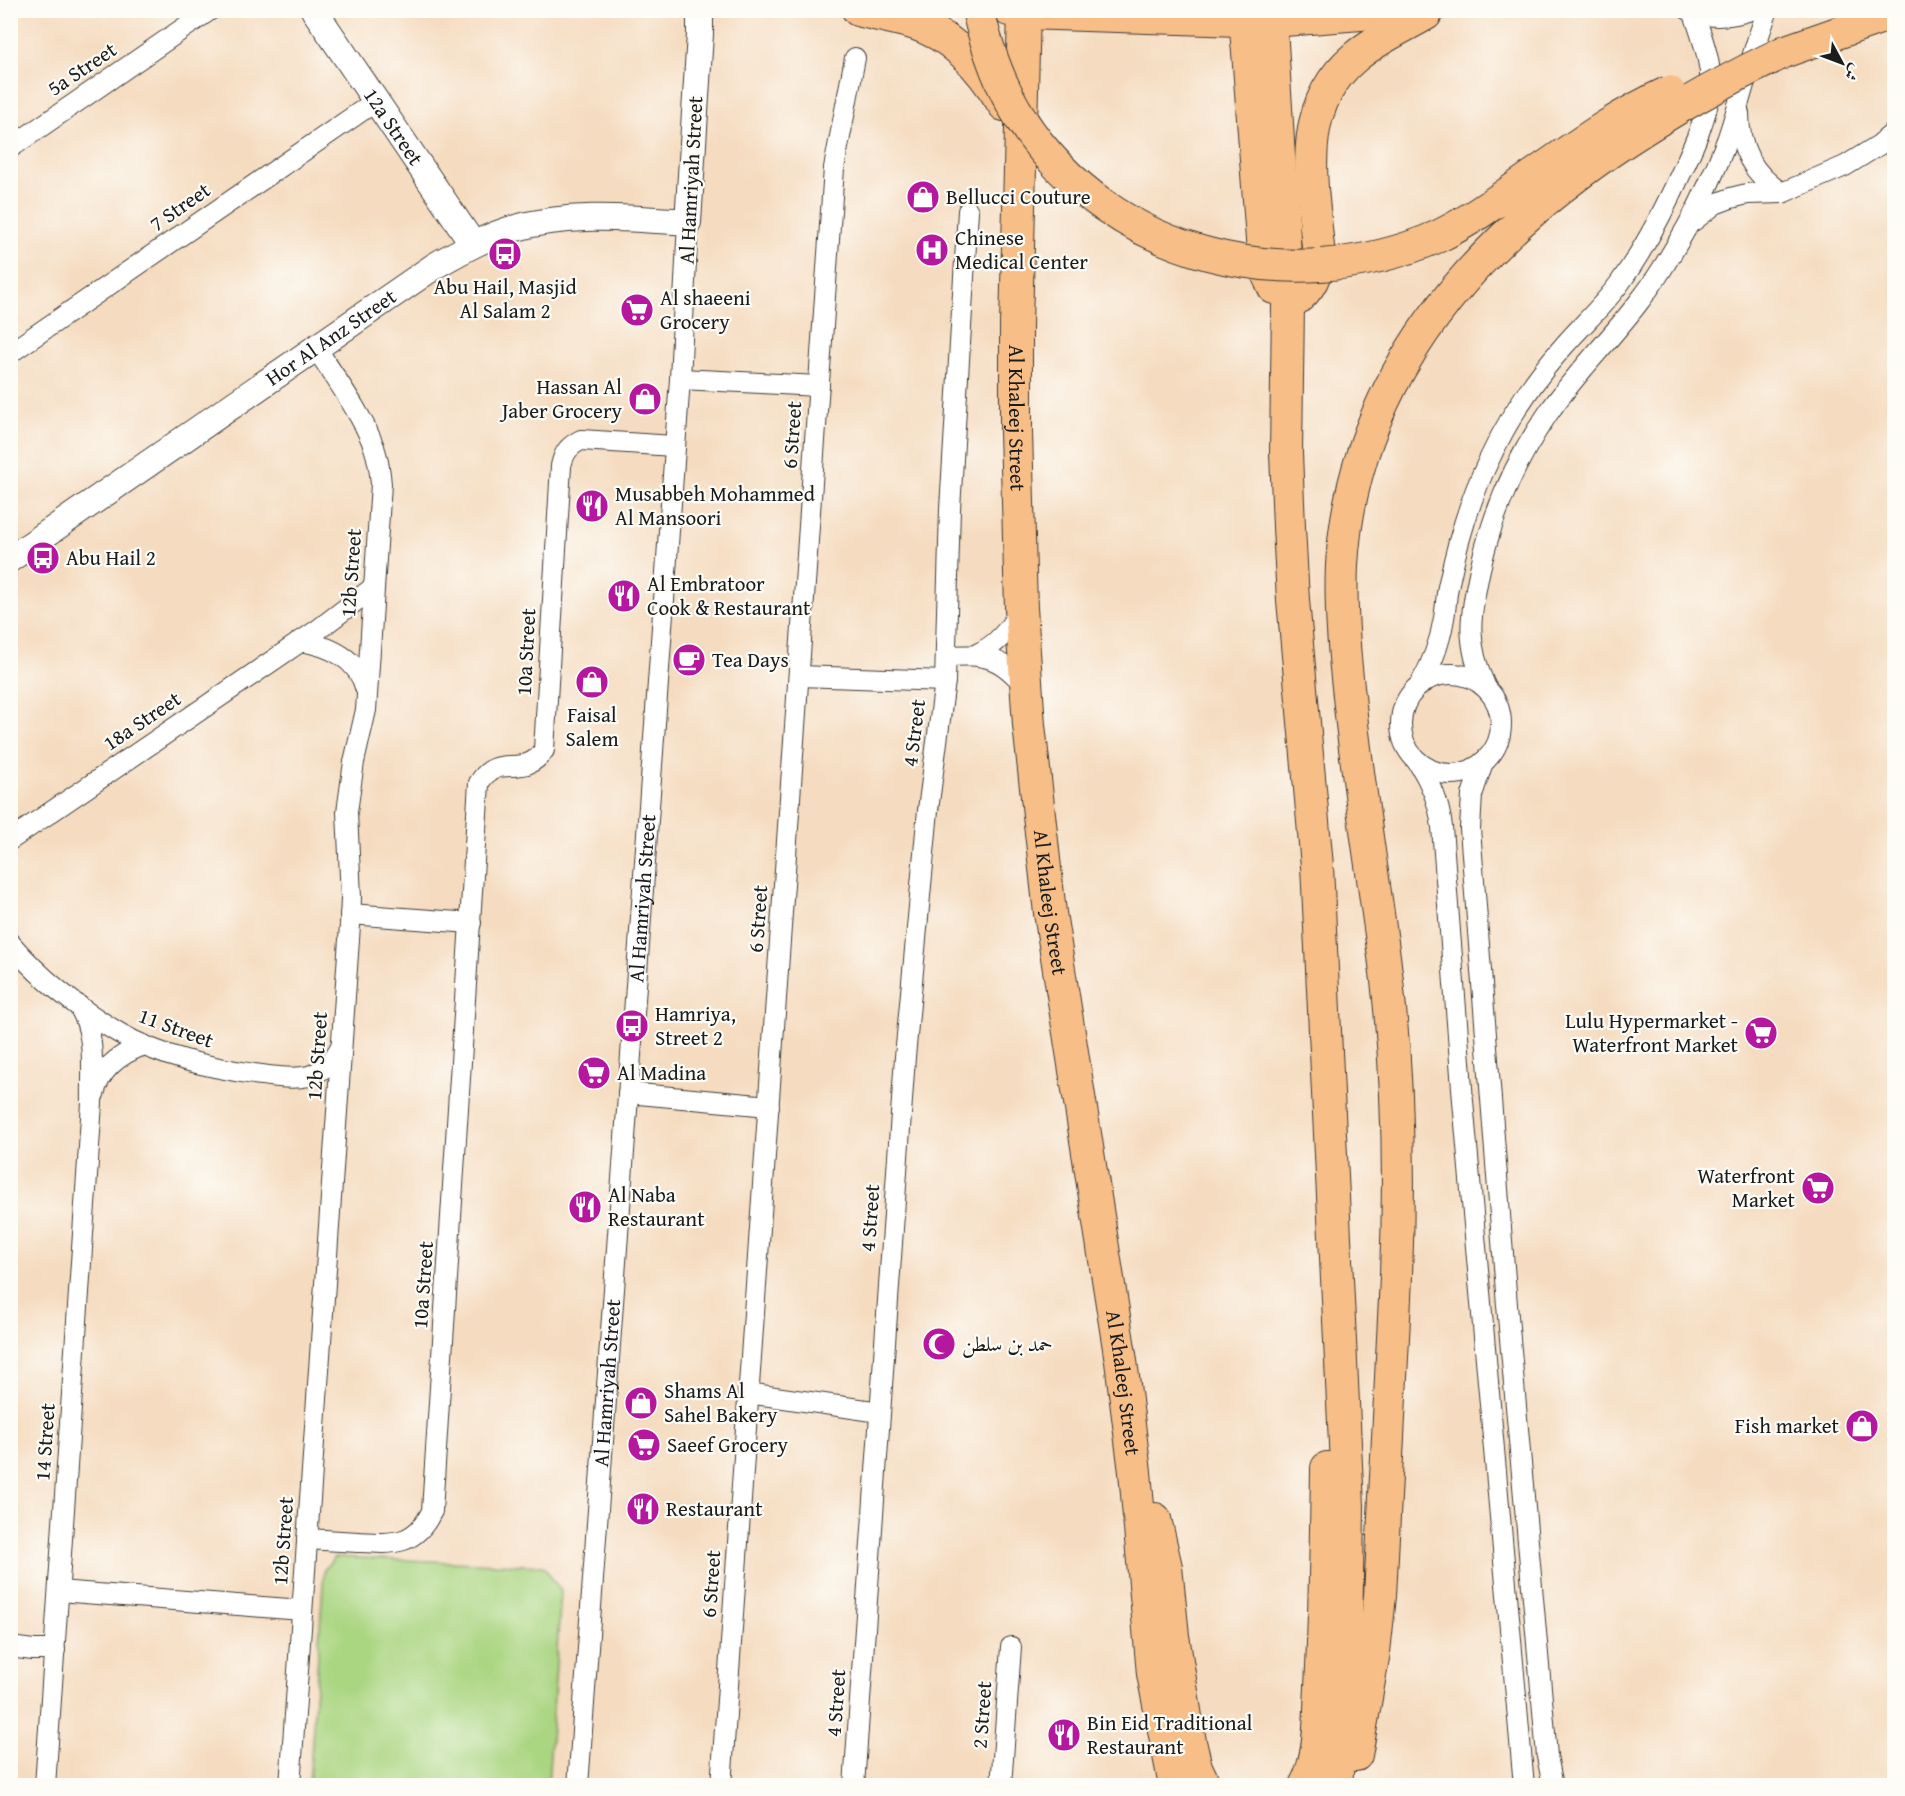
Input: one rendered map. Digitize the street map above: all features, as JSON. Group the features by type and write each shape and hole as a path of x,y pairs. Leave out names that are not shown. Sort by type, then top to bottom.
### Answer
{"main road":[{"path":"858,10 914,24 939,36 969,57 1002,102 1022,141"},
{"path":"978,10 994,67 1021,119 1057,165 1078,185 1126,219 1180,245 1240,261 1271,266 1331,265 1369,259 1415,246 1467,221 1597,131 1678,88 1720,71 1786,51 1894,13"},
{"path":"1021,11 1257,15 1413,10"},
{"path":"1288,304 1308,288 1317,268 1310,148 1313,127 1328,88 1355,57 1371,45 1432,10"},
{"name":"Al Khaleej Street","path":"1021,11 1022,141 1016,431 1021,608 1026,687 1038,819 1050,913 1105,1250 1135,1472 1153,1674 1175,1785"},
{"path":"1257,15 1288,304 1286,453 1290,548 1317,866 1341,1339 1348,1506 1348,1579 1345,1664 1336,1785"},
{"path":"1349,1785 1366,1708 1380,1596 1395,1298 1399,1142 1393,1038 1353,731 1341,600 1346,527 1363,454 1375,420 1408,353 1451,292 1476,265 1536,210 1614,149 1693,98 1786,51"},
{"path":"1305,1785 1313,1768 1318,1731 1323,1652 1328,1452 1332,1396 1341,1339"},
{"path":"1135,1472 1155,1518 1161,1542 1188,1733 1192,1755 1205,1785"}],"street":[{"name":"5a Street","path":"10,147 210,10"},
{"name":"12a Street","path":"314,10 473,244"},
{"path":"1524,1785 1463,1101 1440,809 1435,792 1409,751 1401,729 1405,705 1429,670 1438,645 1456,549 1487,463 1508,423 1533,384 1618,285 1640,254 1690,154 1704,119 1710,91 1709,63 1691,12 1722,17 1751,10"},
{"path":"1417,761 1427,768 1449,774 1462,773 1483,762 1497,743 1501,719 1493,697 1476,667 1471,620 1485,548 1501,500 1522,455 1549,412 1639,302 1688,225 1727,140 1768,10"},
{"name":"Al Hamriyah Street","path":"578,1785 680,379 700,22"},
{"name":"6 Street","path":"721,1785 834,168 855,58"},
{"path":"1740,96 1740,134 1745,152 1754,169 1766,183 1782,193"},
{"name":"7 Street","path":"10,353 376,101"},
{"path":"1688,225 1701,213 1731,198 1747,194 1782,193 1845,166 1879,146 1894,132"},
{"name":"4 Street","path":"855,1785 916,932 928,810 945,681 950,509 968,210"},
{"name":"Hor Al Anz Street","path":"10,559 436,265 473,244 512,228 561,220 601,216 688,222"},
{"name":"12b Street","path":"290,1785 350,914 347,812 367,696 381,484 374,446 316,348"},
{"path":"680,379 819,386"},
{"name":"10a Street","path":"307,1539 386,1544 401,1542 415,1535 424,1526 432,1511 479,783 485,773 495,767 527,765 537,760 544,750 561,466 564,454 581,440 674,446"},
{"name":"18a Street","path":"10,840 300,641 374,586"},
{"path":"977,654 1002,637 1021,608"},
{"path":"300,641 319,644 336,651 351,663 363,678 367,696"},
{"path":"945,656 977,654 988,657 1006,667 1026,687"},
{"path":"1419,686 1430,679 1453,674 1465,676 1486,688"},
{"path":"800,676 945,681"},
{"path":"1483,762 1472,795 1470,829 1507,1305 1547,1756 1553,1785"},
{"path":"350,914 471,923"},
{"name":"11 Street","path":"10,943 36,970 78,1005 121,1034 144,1046 207,1066 294,1078 310,1075 324,1068 335,1057 342,1043"},
{"name":"14 Street","path":"45,1785 92,1103 90,1029 86,1016 78,1005"},
{"name":"14 Street","path":"92,1103 95,1087 103,1072 114,1060 128,1051 144,1046"},
{"path":"628,1093 769,1106"},
{"path":"748,1393 880,1412"},
{"path":"59,1591 302,1610"},
{"path":"10,1647 55,1650"},
{"name":"2 Street","path":"1001,1785 1011,1647"}],"green space":[{"path":"334,1557 543,1566 561,1591 548,1785 309,1785 324,1570"}],"place":[{"name":"Bellucci Couture","path":"923,197"},
{"name":"Chinese Medical Center","path":"932,250"},
{"name":"Abu Hail, Masjid Al Salam 2","path":"505,254"},
{"name":"Al shaeeni Grocery","path":"637,310"},
{"name":"Hassan Al Jaber Grocery","path":"645,399"},
{"name":"Musabbeh Mohammed Al Mansoori","path":"592,506"},
{"name":"Abu Hail 2","path":"43,558"},
{"name":"Al Embratoor Cook & Restaurant","path":"624,596"},
{"name":"Tea Days","path":"689,660"},
{"name":"Faisal Salem","path":"592,682"},
{"name":"Hamriya, Street 2","path":"632,1026"},
{"name":"Lulu Hypermarket - Waterfront Market","path":"1761,1033"},
{"name":"Al Madina","path":"594,1073"},
{"name":"Waterfront Market","path":"1818,1188"},
{"name":"Al Naba Restaurant","path":"585,1207"},
{"name":"حمد بن سلطن","path":"939,1344"},
{"name":"Shams Al Sahel Bakery","path":"641,1403"},
{"name":"Fish market","path":"1862,1426"},
{"name":"Saeef Grocery","path":"644,1445"},
{"name":"Restaurant","path":"643,1509"},
{"name":"Bin Eid Traditional Restaurant","path":"1064,1735"}]}
